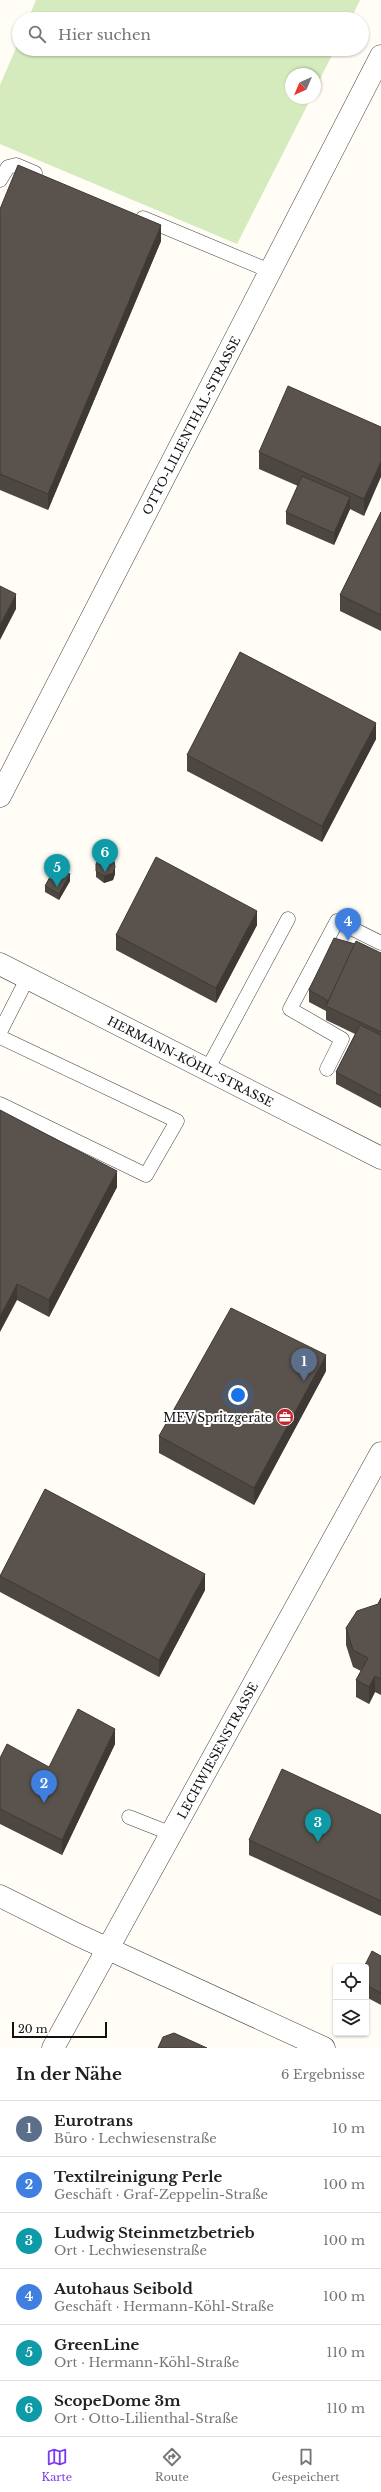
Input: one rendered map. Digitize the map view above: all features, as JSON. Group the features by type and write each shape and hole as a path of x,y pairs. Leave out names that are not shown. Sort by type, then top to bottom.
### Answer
{"street":[{"name":"OTTO-LILIENTHAL-STRASSE","path":"0,796 381,56"},
{"name":"HERMANN-KÖHL-STRASSE","path":"0,964 381,1158"},
{"name":"LECHWIESENSTRASSE","path":"53,2048 107,1947 172,1834 381,1453"},
{"path":"0,1896 324,2048"}],"lane":[{"path":"0,180 8,167 16,165 45,177"},
{"path":"132,214 270,271"},
{"path":"207,1070 288,918"},
{"path":"326,1069 342,1039 290,1009 337,921 381,943"},
{"path":"0,1032 28,979"},
{"path":"0,1037 177,1121 146,1175 0,1104"},
{"path":"129,1816 172,1834"}],"green space":[{"path":"36,0 360,0 354,12 31,12"},
{"path":"13,56 332,56 321,77 321,68 285,68 285,104 308,104 237,244 0,144 0,85"}],"building":[{"path":"18,165 161,225 48,494 0,474 0,209"},
{"path":"288,386 381,427 381,461 364,499 259,452"},
{"path":"302,476 350,497 334,533 286,512"},
{"path":"381,512 381,615 340,595"},
{"path":"0,586 16,594 0,625"},
{"path":"240,652 376,723 322,826 187,755"},
{"path":"106,856 114,861 115,867 113,873 104,876 96,871 96,864 99,858"},
{"path":"156,857 257,911 216,988 116,935"},
{"path":"56,866 70,874 59,894 45,886"},
{"path":"334,938 355,944 327,1004 327,1000 309,990"},
{"path":"356,941 381,953 381,1032 326,1006"},
{"path":"360,1025 381,1035 381,1096 336,1072"},
{"path":"0,1110 117,1171 49,1300 17,1284 0,1316"},
{"path":"231,1308 326,1355 254,1488 159,1436"},
{"path":"45,1489 205,1574 159,1660 0,1576"},
{"path":"381,1598 381,1679 375,1676 369,1687 356,1680 368,1658 353,1650 346,1628 357,1611 378,1604"},
{"path":"78,1709 115,1729 62,1840 0,1809 0,1758 7,1744 49,1767"},
{"path":"282,1769 381,1815 381,1901 249,1840"},
{"path":"372,1951 381,1956 381,1993 369,1987 369,1964 366,1964"},
{"path":"174,2033 207,2048 158,2048 163,2037"}],"place":[{"name":"ScopeDome 3m","path":"105,872"},
{"name":"GreenLine","path":"57,887"},
{"name":"Autohaus Seibold","path":"348,941"},
{"name":"Eurotrans","path":"304,1381"},
{"name":"MEV Spritzgeräte","path":"285,1417"},
{"name":"Textilreinigung Perle","path":"44,1803"},
{"name":"Ludwig Steinmetzbetrieb","path":"318,1842"}]}
